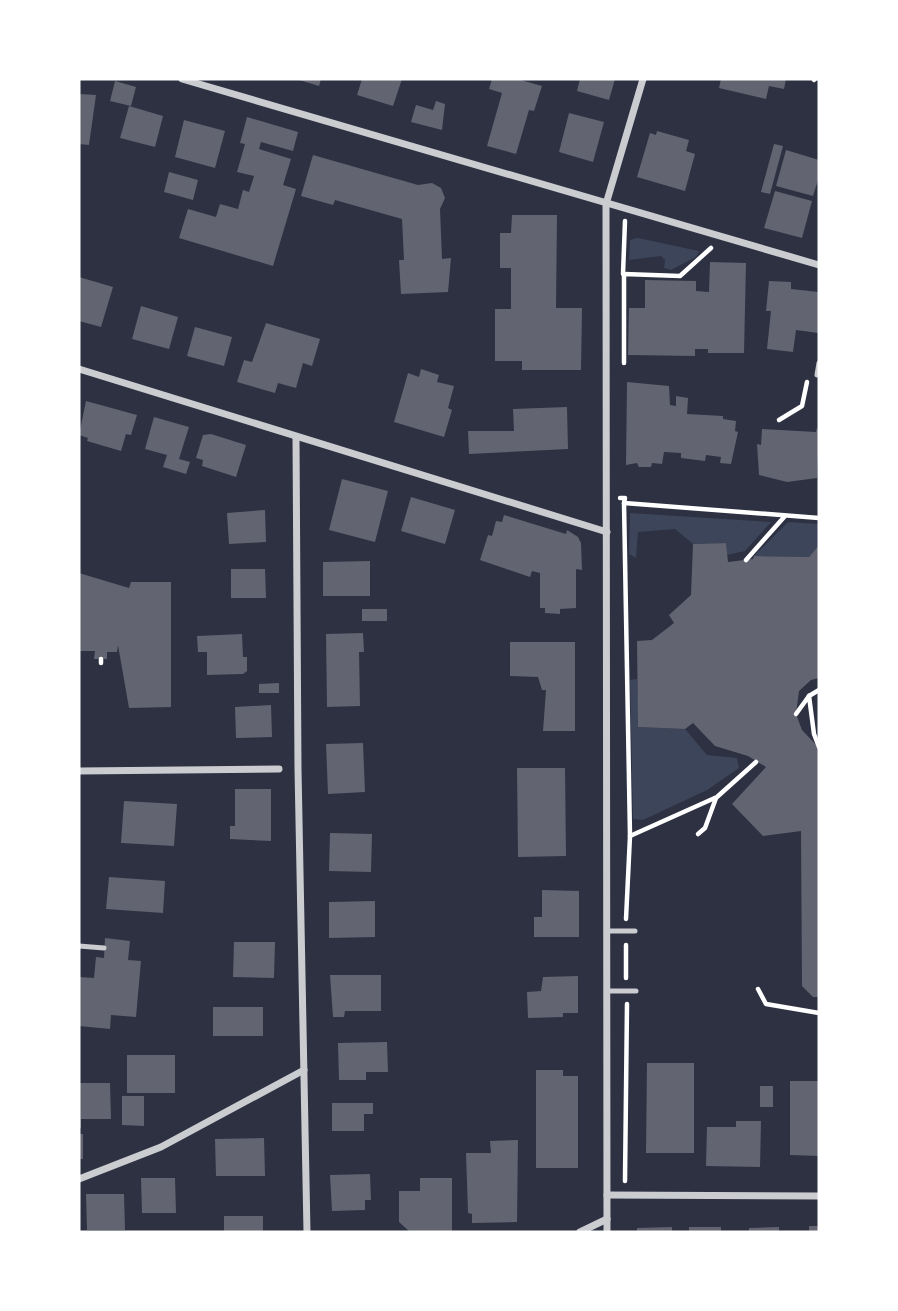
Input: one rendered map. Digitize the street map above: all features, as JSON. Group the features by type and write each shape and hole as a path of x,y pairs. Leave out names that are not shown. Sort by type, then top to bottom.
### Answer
{"street":[{"path":"182,79 819,265"},
{"path":"607,1232 606,204 643,79"},
{"path":"79,369 607,533"},
{"path":"296,437 306,1232"},
{"path":"79,771 279,769"},
{"path":"79,1179 160,1147 303,1070"},
{"path":"607,1195 819,1196"},
{"path":"580,1232 607,1219"}],"lane":[{"path":"817,375 819,363"},
{"path":"607,931 635,931"},
{"path":"79,946 104,948"},
{"path":"607,991 636,991"}],"path":[{"path":"624,362 624,274 680,276 722,238"},
{"path":"779,420 802,406 808,377 817,375"},
{"path":"605,497 625,498 630,836 625,931 625,1195"},
{"path":"624,503 819,518"},
{"path":"746,560 785,515"},
{"path":"796,714 809,696 819,690"},
{"path":"809,696 814,734 819,747"},
{"path":"630,836 717,797 756,762"},
{"path":"698,834 705,828 717,797"},
{"path":"758,989 766,1004 819,1013"}],"shaded area":[{"path":"637,238 699,251 696,257 671,270 664,268 665,260 661,256 629,260 630,240"},
{"path":"630,513 771,522 745,551 727,555 726,543 693,544 675,529 638,532 636,558 629,554"},
{"path":"788,522 819,524 819,545 809,557 754,556"},
{"path":"637,679 639,727 685,729 707,755 737,758 739,768 707,790 643,820 633,819 630,680"}],"building":[{"path":"296,79 321,79 319,86"},
{"path":"362,79 402,79 393,106 357,95"},
{"path":"492,79 517,79 542,86 534,111 529,110 516,154 487,146 502,93 489,89"},
{"path":"580,79 615,79 609,100 577,91"},
{"path":"721,79 786,79 784,89 769,86 766,99 719,88"},
{"path":"115,81 136,87 131,106 110,101"},
{"path":"79,94 96,95 89,145 79,144"},
{"path":"436,101 445,104 442,130 411,122 416,105 433,110"},
{"path":"129,106 163,116 155,147 120,138"},
{"path":"569,113 604,122 593,162 559,152"},
{"path":"247,117 298,132 293,151 261,142 259,149 291,159 283,185 296,189 273,266 179,238 188,209 216,217 220,204 238,209 243,190 249,192 254,176 237,172 245,144 240,143"},
{"path":"184,120 225,131 215,168 175,157"},
{"path":"657,131 689,140 686,151 695,154 685,191 637,177 650,133 656,135"},
{"path":"774,144 783,146 770,194 761,192"},
{"path":"786,150 819,160 819,177 813,196 776,186"},
{"path":"313,155 418,185 432,183 441,188 445,198 440,209 442,259 451,258 448,292 401,294 399,260 404,260 402,219 335,200 333,205 301,196"},
{"path":"169,172 198,180 193,200 164,192"},
{"path":"775,191 812,201 802,238 764,228"},
{"path":"512,215 557,215 556,308 582,308 581,370 522,370 522,361 495,361 495,309 511,309 511,268 500,268 500,233 511,233"},
{"path":"710,262 746,263 744,353 708,353 708,349 695,349 695,356 628,355 629,308 645,308 645,280 696,281 696,291 709,292"},
{"path":"79,277 113,287 101,327 79,321"},
{"path":"769,281 791,282 791,289 819,292 818,333 796,330 793,352 767,349 771,311 766,311"},
{"path":"141,306 178,317 169,349 132,339"},
{"path":"266,323 320,339 312,366 303,363 296,388 278,383 275,393 237,382 244,360 252,362"},
{"path":"195,327 232,337 224,366 187,356"},
{"path":"421,369 439,375 437,382 454,386 448,408 452,410 444,437 394,422 408,373 419,377"},
{"path":"627,382 669,386 670,405 676,406 676,396 688,398 687,414 723,416 723,419 736,421 735,431 738,432 731,464 720,463 721,457 706,455 705,461 681,458 681,453 664,452 662,464 652,463 651,467 639,467 637,463 626,465"},
{"path":"86,401 137,415 131,435 126,434 121,451 87,441 88,438 79,435"},
{"path":"567,407 568,449 469,454 468,431 514,431 513,409"},
{"path":"154,417 189,427 179,459 190,462 186,474 163,467 167,455 145,449"},
{"path":"817,428 817,478 787,482 759,475 757,444 761,445 762,429 816,432"},
{"path":"211,434 246,445 236,477 202,466 203,460 196,458 203,435"},
{"path":"342,479 388,491 375,542 329,530"},
{"path":"411,497 455,510 445,544 401,531"},
{"path":"265,510 266,542 229,544 227,513"},
{"path":"504,515 566,534 567,530 578,537 581,543 582,570 576,569 576,608 560,609 560,614 545,613 545,608 540,608 540,573 532,571 530,577 480,560 488,535 492,536 496,521 502,522"},
{"path":"726,543 728,562 753,559 754,556 809,557 819,545 819,678 811,680 799,691 796,714 802,730 819,748 819,997 813,997 802,986 801,831 763,836 732,804 766,767 748,756 715,746 693,723 685,729 638,727 637,641 652,640 674,623 669,615 691,595 693,544"},
{"path":"370,561 370,596 323,596 323,562"},
{"path":"231,569 265,569 266,598 231,598"},
{"path":"79,573 129,588 131,582 171,582 171,707 129,708 118,645 117,652 107,652 107,659 94,659 95,651 79,651"},
{"path":"362,609 387,609 387,621 362,621"},
{"path":"363,633 364,652 359,652 360,706 327,707 326,634"},
{"path":"242,634 247,671 243,674 207,675 207,652 198,652 197,636"},
{"path":"510,642 575,642 575,731 543,731 546,690 542,690 538,677 510,676"},
{"path":"279,683 279,693 259,693 259,684"},
{"path":"271,705 272,737 236,738 235,707"},
{"path":"363,743 365,792 328,794 326,744"},
{"path":"517,768 565,768 566,856 518,857"},
{"path":"235,789 271,789 271,841 230,839 230,826 235,826"},
{"path":"124,801 177,804 174,846 121,843"},
{"path":"330,833 372,834 371,872 329,871"},
{"path":"109,877 165,881 163,913 106,909"},
{"path":"542,890 579,891 579,937 534,937 534,917 542,917"},
{"path":"375,901 375,937 329,938 329,902"},
{"path":"105,938 130,941 128,960 141,961 136,1017 111,1015 110,1029 79,1026 79,977 94,978 96,957 104,958"},
{"path":"234,942 275,942 274,978 233,977"},
{"path":"330,975 381,975 381,1011 345,1011 344,1017 333,1017"},
{"path":"578,976 578,1013 563,1013 563,1017 528,1018 527,992 541,991 543,977"},
{"path":"213,1007 263,1007 263,1036 213,1036"},
{"path":"387,1042 388,1072 366,1072 366,1080 339,1080 338,1043"},
{"path":"127,1055 175,1055 175,1093 127,1093"},
{"path":"647,1063 694,1063 694,1153 646,1153"},
{"path":"536,1070 563,1070 563,1076 578,1076 578,1168 536,1168"},
{"path":"790,1081 819,1081 819,1156 790,1155"},
{"path":"79,1083 110,1083 111,1119 81,1119 79,1128"},
{"path":"760,1086 773,1086 773,1107 760,1107"},
{"path":"122,1096 144,1096 144,1126 122,1125"},
{"path":"332,1103 373,1103 373,1114 364,1114 364,1131 332,1131"},
{"path":"736,1121 761,1121 760,1167 706,1166 707,1127 736,1127"},
{"path":"79,1134 83,1134 83,1159 79,1159"},
{"path":"264,1138 265,1176 216,1176 215,1139"},
{"path":"518,1140 517,1222 472,1223 472,1214 468,1213 466,1153 491,1153 490,1141"},
{"path":"370,1174 371,1200 365,1200 365,1210 332,1211 330,1175"},
{"path":"141,1178 175,1178 176,1213 142,1213"},
{"path":"420,1178 452,1178 452,1232 410,1232 399,1222 399,1191 420,1191"},
{"path":"86,1194 124,1194 125,1230 87,1230"},
{"path":"224,1216 263,1216 263,1232 224,1232"},
{"path":"809,1226 819,1226 819,1232 809,1232"},
{"path":"672,1227 672,1232 637,1232 637,1228"},
{"path":"689,1227 721,1227 721,1232 689,1232"},
{"path":"779,1227 779,1232 749,1232 749,1228"}]}
